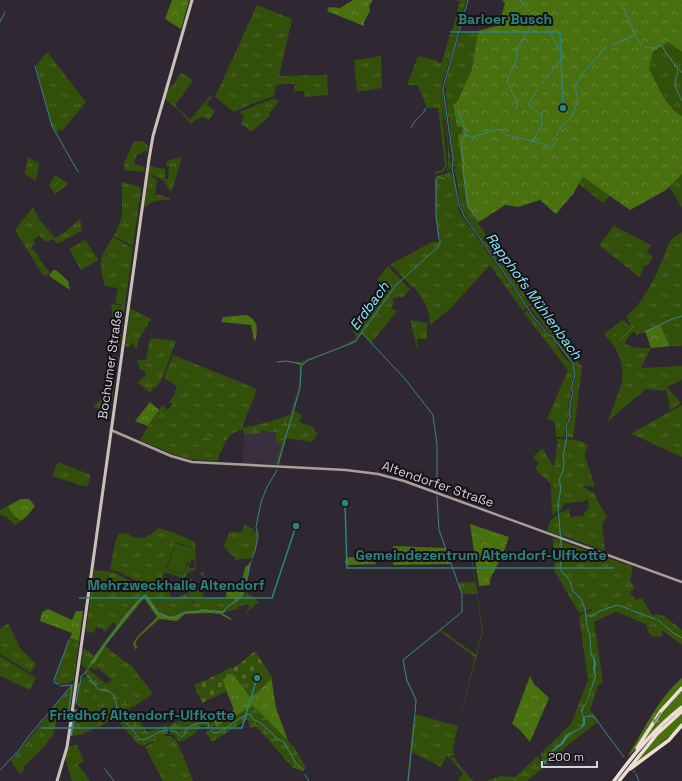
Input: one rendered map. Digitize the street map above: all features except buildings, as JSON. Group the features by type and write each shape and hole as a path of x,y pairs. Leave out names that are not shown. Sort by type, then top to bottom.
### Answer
{"highway":[{"path":"628,763 661,711 682,688"},
{"path":"614,781 659,727 682,707"},
{"path":"619,781 657,734 682,711"},
{"path":"625,774 669,740 682,725"}],"main road":[{"name":"Bochumer Straße","path":"57,781 69,736 148,159 153,136 192,0"}],"street":[{"name":"Altendorfer Straße","path":"111,430 171,456 192,462 346,470 378,474 404,481 682,582"}],"shaded area":[{"path":"260,431 276,432 276,440 278,443 283,443 276,464 243,463 244,434 259,434"}],"green space":[{"path":"172,0 189,0 181,29 165,19"},
{"path":"353,0 373,0 369,6 370,11 364,22 364,26 327,11 329,7 340,8"},
{"path":"454,0 466,0 458,31 450,32 452,31 460,1"},
{"path":"502,0 682,0 682,52 668,42 653,52 649,68 666,101 682,116 682,174 666,190 630,210 583,177 573,194 556,214 540,200 518,207 505,205 479,222 467,207 458,135 462,134 463,130 462,127 457,126 453,104 456,104 472,69 478,31 499,25 505,3"},
{"path":"257,5 292,19 279,76 327,75 328,95 305,97 304,91 294,91 294,86 298,84 276,85 274,96 234,112 215,97"},
{"path":"478,31 472,69 456,104 454,104 463,130 462,134 458,135 467,207 479,222 478,223 527,298 526,299 531,305 529,307 464,214 460,203 454,169 456,167 453,167 454,163 445,85 456,44 461,33"},
{"path":"458,33 442,85 451,165 450,169 447,171 448,157 447,140 442,109 447,165 444,172 434,176 435,172 442,170 445,165 438,108 427,108 418,85 407,85 418,56 435,60 440,63 442,62 450,34"},
{"path":"668,42 682,52 682,116 666,101 649,68 653,52"},
{"path":"47,52 86,102 62,131 60,129 56,134 52,126 36,66"},
{"path":"381,56 382,88 357,92 354,60"},
{"path":"182,73 193,81 175,105 190,120 210,96 212,98 206,104 215,111 209,120 202,117 195,120 191,124 180,111 165,99 168,89"},
{"path":"274,98 279,101 269,114 270,116 251,132 245,126 241,125 244,116 239,112"},
{"path":"134,141 143,141 148,146 147,152 143,151 141,154 137,154 134,164 145,167 144,172 125,170 124,168 125,161"},
{"path":"28,157 39,164 36,181 25,174"},
{"path":"182,157 172,191 169,190 164,181 148,173 149,166 165,169 165,179 168,179 169,167 166,167 167,161"},
{"path":"450,171 454,181 459,212 525,305 526,308 523,311 490,265 450,309 430,325 429,314 423,300 413,286 412,287 391,265 432,242 439,242 436,217 435,180 436,176"},
{"path":"149,174 157,180 155,194 170,198 170,200 159,200 147,205 144,208"},
{"path":"682,174 682,208 669,186"},
{"path":"55,175 67,183 67,185 55,194 49,185"},
{"path":"583,177 610,196 603,203 579,184"},
{"path":"122,182 140,187 141,191 133,246 114,236 122,214"},
{"path":"33,207 39,219 55,238 80,219 82,230 59,243 56,243 54,239 46,242 39,235 34,240 35,243 31,248 38,255 40,261 50,273 46,277 45,274 43,275 15,230"},
{"path":"614,226 651,245 647,253 653,256 648,266 645,265 639,277 599,245"},
{"path":"682,232 682,346 670,346 660,325 642,333 626,317 648,290 660,267 670,241"},
{"path":"113,237 133,248 125,305 115,303 118,288 105,286 101,270 102,255"},
{"path":"85,240 98,259 81,270 69,249"},
{"path":"388,266 410,289 402,298 399,296 394,298 392,301 394,302 391,308 397,311 372,342 373,345 362,333 355,342 308,361 302,365 301,385 294,411 302,415 299,422 315,428 314,431 318,433 312,442 286,438 279,465 276,464 299,386 300,365 285,361 300,362 335,350 355,339 357,337 352,330 354,331 384,287 377,280"},
{"path":"53,270 56,270 68,281 70,290 49,276"},
{"path":"111,304 125,306 119,349 116,336"},
{"path":"534,305 582,367 573,438 568,437 567,429 572,414 571,403 574,394 572,387 576,378 574,365 530,308 532,306 534,307"},
{"path":"130,308 151,319 139,339 137,348 134,348 132,343 131,347 125,346"},
{"path":"527,310 552,339 573,368 574,376 570,388 571,396 568,403 570,412 565,428 565,437 556,437 555,422 547,419 568,370 524,313"},
{"path":"247,315 254,320 256,325 256,340 254,340 251,325 221,322 223,317"},
{"path":"627,318 642,333 637,335 634,332 628,337 624,344 613,336 630,324"},
{"path":"410,320 427,323 427,339 417,339 417,349"},
{"path":"622,320 628,325 614,336 623,343 631,346 651,348 641,368 682,366 682,380 667,387 681,403 670,410 667,391 646,389 608,421 622,382 622,367 619,355 604,334"},
{"path":"660,325 670,346 651,348 645,331"},
{"path":"150,338 176,341 162,379 156,388 154,387 150,393 138,383 145,377 145,371 139,369 139,363 137,363 138,360 146,360"},
{"path":"173,355 257,389 242,428 235,430 226,436 222,444 218,461 190,459 175,455 140,440 162,405 168,410 173,404 169,402 174,395 177,386 164,378"},
{"path":"114,386 112,401 103,410 93,407"},
{"path":"150,402 159,410 148,426 135,421"},
{"path":"682,405 682,457 632,434 632,433"},
{"path":"292,414 283,443 278,443 276,440 276,432 260,431 259,434 244,434 243,430 238,431 228,437 221,453 217,444 212,441 198,446 196,442 208,436 221,443 226,435 233,430 272,421"},
{"path":"558,439 576,440 587,444 588,446 585,451 585,456 595,487 581,485 591,492 594,492 607,517 602,524 605,551 547,531 554,517 561,512 569,509 570,517 584,516 584,513 589,508 588,499 583,502 564,503 561,510 552,515 551,484 535,469 539,463 533,457 542,448 554,467"},
{"path":"58,462 91,475 87,487 52,476"},
{"path":"21,499 29,499 35,506 21,521 11,512 8,506"},
{"path":"8,506 11,512 21,521 15,525 6,517 0,515 0,510"},
{"path":"470,524 509,537 503,554 490,579 490,585 479,586"},
{"path":"244,525 254,529 252,537 256,530 257,541 255,548 252,558 234,560 236,557 230,554 224,546 229,532 242,532"},
{"path":"158,528 195,542 196,569 191,572 191,570 189,571 190,572 186,574 187,576 182,578 164,572 162,579 158,579 149,585 145,585 117,571 110,570 115,543 119,533 128,534 132,537 147,538 146,536 150,535","holes":["175,542 192,547 187,563 190,564 191,560 195,561 195,568 189,568 189,565 187,565 183,575 166,569"]},
{"path":"553,538 563,540 563,542 633,567 630,581 635,588 630,592 636,600 642,598 651,614 655,616 655,614 664,616 682,630 682,645 662,630 662,636 656,637 651,635 648,631 647,625 620,613 615,612 594,622 603,682 598,685 590,710 599,721 568,745 546,766 540,754 571,724 588,680 579,616 592,611 592,609 579,613 555,572"},
{"path":"175,543 192,548 183,574 167,569"},
{"path":"393,546 445,548 451,564 393,565"},
{"path":"470,549 483,632 458,725 475,657 440,631 404,660 408,681 417,700 415,713 416,700 407,681 403,660 462,612 441,630 476,655 482,632 477,594 462,594 458,583 475,582"},
{"path":"346,558 374,558 376,564 349,565 345,563"},
{"path":"251,563 243,595 228,607 223,614 232,619 231,620 220,614 208,613 185,614 177,621 159,619 138,638 135,643 137,647 136,650 133,644 137,637 157,617 144,598 105,646 94,664 90,663 127,613 146,594 159,612 170,617 196,611 222,611 235,600 226,596 227,589 232,586 240,589 245,567"},
{"path":"94,570 113,572 145,588 163,581 172,599 186,594 193,603 201,596 197,589 201,588 202,593 203,580 201,579 203,576 200,573 204,572 203,599 226,596 235,600 222,611 196,611 170,617 159,612 146,594 127,613 117,626 113,622 105,632 97,626 94,633 86,631"},
{"path":"191,579 201,596 193,602 187,594 189,592 183,585"},
{"path":"246,592 259,602 245,614 249,608 249,605 247,604 238,607 238,609 226,612 229,606 239,600"},
{"path":"48,609 72,620 76,611 83,611 79,641 70,638 72,633 40,621 42,612"},
{"path":"8,623 20,648 36,664 31,673 0,654 0,629"},
{"path":"70,638 79,641 74,680 65,684 55,682 55,680"},
{"path":"105,646 130,664 153,694 133,707 130,707 125,699 106,684 112,680 98,668 96,670 91,668 89,670 81,665 83,649 89,651 94,656 90,662 93,664"},
{"path":"255,651 271,676 269,681 262,687 232,673 222,680 227,691 202,703 194,685 229,668 233,668"},
{"path":"0,656 36,678 30,690 0,676"},
{"path":"88,669 125,699 130,707 128,711 118,717 112,710 110,697 103,693 96,699 84,696 84,690 88,684 85,673"},
{"path":"232,673 262,687 251,698"},
{"path":"232,673 251,698 269,681 271,676 276,708 288,741 253,706 216,727 213,719 234,710 222,680"},
{"path":"530,676 534,684 549,698 530,742 519,729 512,724"},
{"path":"82,677 86,678 88,684 84,696 94,698 103,693 107,694 112,700 112,712 118,717 115,718 105,713 85,710 76,704 78,682 81,683"},
{"path":"682,678 682,705 627,757 658,706"},
{"path":"74,683 68,722 59,718 57,719 52,738 50,738 44,747 23,767 25,769 20,774 11,761"},
{"path":"253,706 294,747 306,768 303,771 293,768 256,726 250,728 248,719 212,742 206,732"},
{"path":"74,709 107,714 114,719 83,734 72,736"},
{"path":"132,711 147,732 167,725 168,733 149,743 139,745 118,721 122,716"},
{"path":"682,713 682,723 675,732 632,766 658,735"},
{"path":"211,714 215,725 208,729 204,725 201,726 193,735 180,742 170,733 170,724"},
{"path":"414,714 458,726 453,747 454,756 450,755 450,757 455,758 473,781 458,781 463,773 447,755 441,767 412,752 409,781 407,781"},
{"path":"163,736 170,736 176,740 193,781 163,781 145,747"},
{"path":"77,745 84,761 78,765 90,781 72,781 65,758 68,747"},
{"path":"538,756 544,767 527,781 487,781 501,776 515,777"}],"water":[{"path":"594,657 596,663 596,677 586,704 583,709 582,713 585,719 585,725 569,735 563,744 552,752 550,759 545,765 542,758 545,761 549,757 551,751 561,743 566,735 580,728 583,724 581,710 586,703 595,676 593,669"}],"waterway":[{"name":"Rapphofs Mühlenbach","path":"468,0 443,88 453,159 452,168 459,205 464,216 533,316 549,335 553,337 555,342 573,364 575,376 571,388 573,394 570,402 570,417 566,428 567,436 563,456 563,471 559,480 561,487 558,505 562,557 560,569 570,581 573,591 581,599 585,609 590,636 591,654 594,659"},
{"path":"516,109 518,102 507,80 516,62 516,50 536,18 520,0"},
{"path":"615,0 624,9 636,37 642,46"},
{"path":"0,22 5,12"},
{"path":"541,19 564,56 542,83"},
{"path":"612,45 634,35"},
{"path":"644,47 652,48 661,45 678,70 675,84 682,101"},
{"path":"557,136 558,131 572,116 576,106 578,100 575,87 581,75 602,50 607,47"},
{"path":"35,66 52,126 78,172"},
{"path":"679,69 682,73"},
{"path":"533,141 542,125 542,116 528,104 538,89"},
{"path":"411,128 426,108"},
{"path":"458,110 466,132 465,135 472,137 489,132"},
{"path":"491,131 501,129 506,135 544,144 553,149 555,141"},
{"path":"465,135 461,144 464,163 463,171 468,205 477,219"},
{"name":"Erdbach","path":"439,239 436,217 436,180 438,177 444,179"},
{"name":"Erdbach","path":"278,464 300,388 301,366 308,360 355,342 396,285 437,248 440,241"},
{"path":"645,332 672,319 682,316"},
{"path":"362,333 406,380 433,415 437,445 437,491"},
{"name":"Erdbach","path":"277,362 286,361 301,364"},
{"name":"Erdbach","path":"252,558 258,536 256,527 261,502 267,487 277,470"},
{"path":"437,496 439,530 462,594 462,599"},
{"name":"Erdbach","path":"89,667 128,613 143,596 146,596 158,614 169,617 177,618 181,614 201,610 210,612 213,610 217,612 224,612 243,594 250,563 252,561"},
{"path":"415,713 416,700 407,681 403,660 462,612 462,601"},
{"path":"587,616 593,616 597,612 617,605 629,609"},
{"path":"631,610 655,619"},
{"path":"658,620 682,638"},
{"path":"59,684 55,683 54,680 69,640"},
{"name":"Erdbach","path":"78,686 80,684 81,676 87,669"},
{"path":"88,675 92,681"},
{"path":"89,681 93,682 98,689 107,690 113,695 119,715"},
{"path":"60,686 72,685"},
{"path":"68,717 72,685"},
{"name":"Erdbach","path":"0,770 19,750 72,685"},
{"path":"76,703 79,686"},
{"path":"71,735 75,710"},
{"path":"210,730 214,733 219,732 250,714 254,720 259,722 276,738 284,742 295,762 303,770"},
{"path":"408,781 415,715"},
{"path":"584,717 592,716 595,718 624,757"},
{"path":"121,717 137,736 143,740 161,731 168,730"},
{"path":"170,730 176,732 182,737 186,730 195,724 208,723 209,728"},
{"path":"105,769 114,781"},
{"path":"636,774 639,781"},
{"path":"305,775 309,781"}],"place":[{"name":"Barloer Busch","path":"563,108"},
{"name":"Gemeindezentrum Altendorf-Ulfkotte","path":"345,503"},
{"name":"Mehrzweckhalle Altendorf","path":"296,526"},
{"name":"Friedhof Altendorf-Ulfkotte","path":"257,678"}]}
